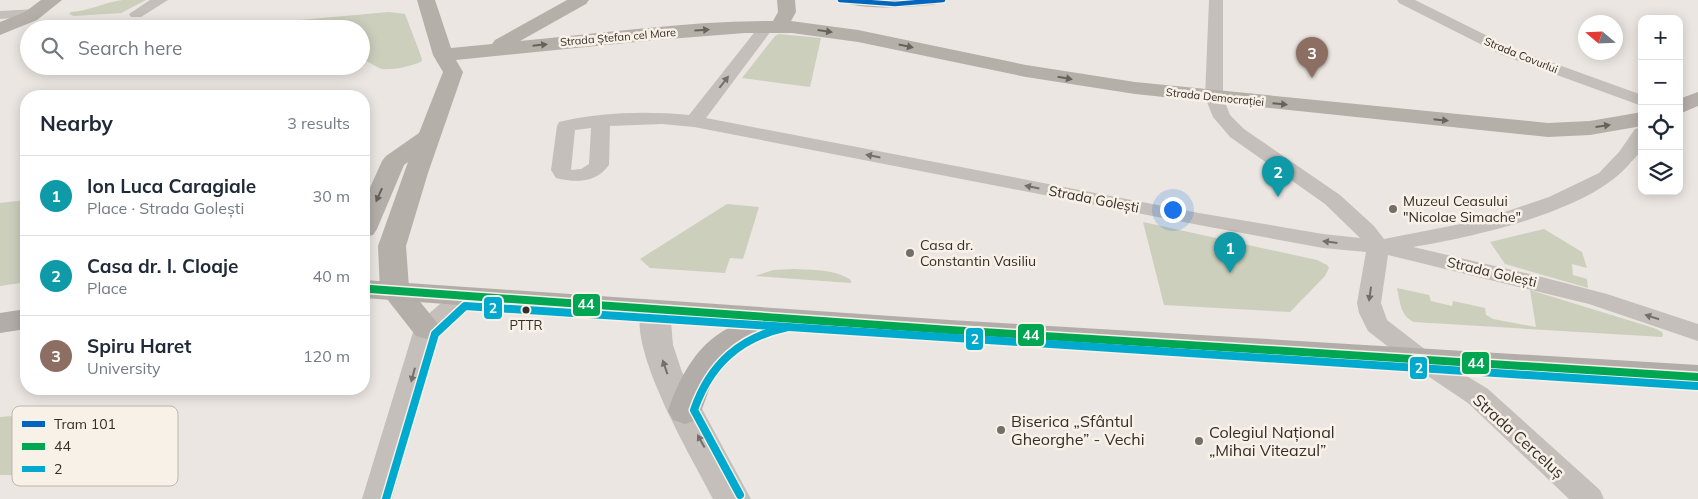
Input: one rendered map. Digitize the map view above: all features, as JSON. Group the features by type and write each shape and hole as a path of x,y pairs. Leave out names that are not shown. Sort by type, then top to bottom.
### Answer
{"main road":[{"path":"20,20 36,13 53,0"},
{"path":"426,0 448,64 430,136 392,246 395,290 427,328"},
{"path":"448,64 492,50 580,0"},
{"path":"779,27 787,12 786,0"},
{"path":"855,0 890,2 931,0"},
{"path":"0,29 20,20"},
{"name":"Strada Ștefan cel Mare","path":"492,50 617,37 779,27"},
{"name":"Strada Democrației","path":"779,27 858,36 1072,80 1214,97 1548,130 1590,128 1638,120"},
{"path":"370,215 394,161 430,136"},
{"path":"370,289 656,310 1698,377"},
{"path":"685,412 690,391 700,372 725,344 735,337 786,318"},
{"path":"0,322 20,320"}],"street":[{"path":"136,14 161,0"},
{"path":"1216,0 1214,97 1216,110 1223,120 1237,133 1328,197 1360,224 1378,246 1455,232 1522,214 1567,197 1604,178 1620,164 1638,139"},
{"name":"Strada Covurlui","path":"1404,0 1508,52 1638,100"},
{"path":"0,15 36,13"},
{"path":"694,120 779,27"},
{"name":"Strada Golești","path":"601,121 660,118 694,120 1199,219 1323,241 1378,246 1534,282 1598,299 1698,333"},
{"name":"Strada Cerceluș","path":"1378,246 1369,295 1371,313 1377,325 1422,360 1478,396 1589,499"},
{"path":"377,499 427,328 462,297"},
{"path":"656,310 658,345 666,372 685,412 732,499"}],"green space":[{"path":"123,0 146,0 121,13 74,16 69,14 71,12"},
{"path":"389,12 405,14 422,61 394,69 383,69 370,63 370,20 299,20"},
{"path":"779,34 821,38 810,87 742,78 775,36"},
{"path":"20,201 20,283 0,286 0,203"},
{"path":"727,204 759,207 743,259 730,258 725,273 650,268 640,259"},
{"path":"1143,222 1317,260 1329,268 1325,276 1290,312 1164,305"},
{"path":"1544,229 1582,252 1587,268 1572,264 1573,275 1587,279 1588,288 1505,264 1490,242"},
{"path":"793,269 831,272 845,276 851,280 851,283 755,276 773,270"},
{"path":"1397,288 1429,295 1431,301 1452,306 1453,301 1485,308 1486,315 1493,319 1536,327 1530,290 1654,328 1662,332 1663,335 1662,337 1414,322 1403,312"},
{"path":"12,416 12,475 0,475 0,417"}],"tram line":[{"name":"101","path":"840,0 895,4 943,0"}],"transit line":[{"name":"44","path":"370,289 950,330 1698,377"},
{"name":"2","path":"386,499 435,334 465,306 1697,386"},
{"name":"2","path":"740,495 694,410 705,384 729,354 752,339 788,327"}],"place":[{"name":"Spiru Haret","path":"1312,78"},
{"name":"Casa dr. I. Cloaje","path":"1278,197"},
{"name":"Muzeul Ceasului \"Nicolae Simache\"","path":"1393,209"},
{"name":"Casa dr. Constantin Vasiliu","path":"910,253"},
{"name":"Ion Luca Caragiale","path":"1230,273"},
{"name":"PTTR","path":"526,310"},
{"name":"Biserica „Sfântul Gheorghe” - Vechi","path":"1001,430"},
{"name":"Colegiul Național „Mihai Viteazul”","path":"1199,441"}]}
